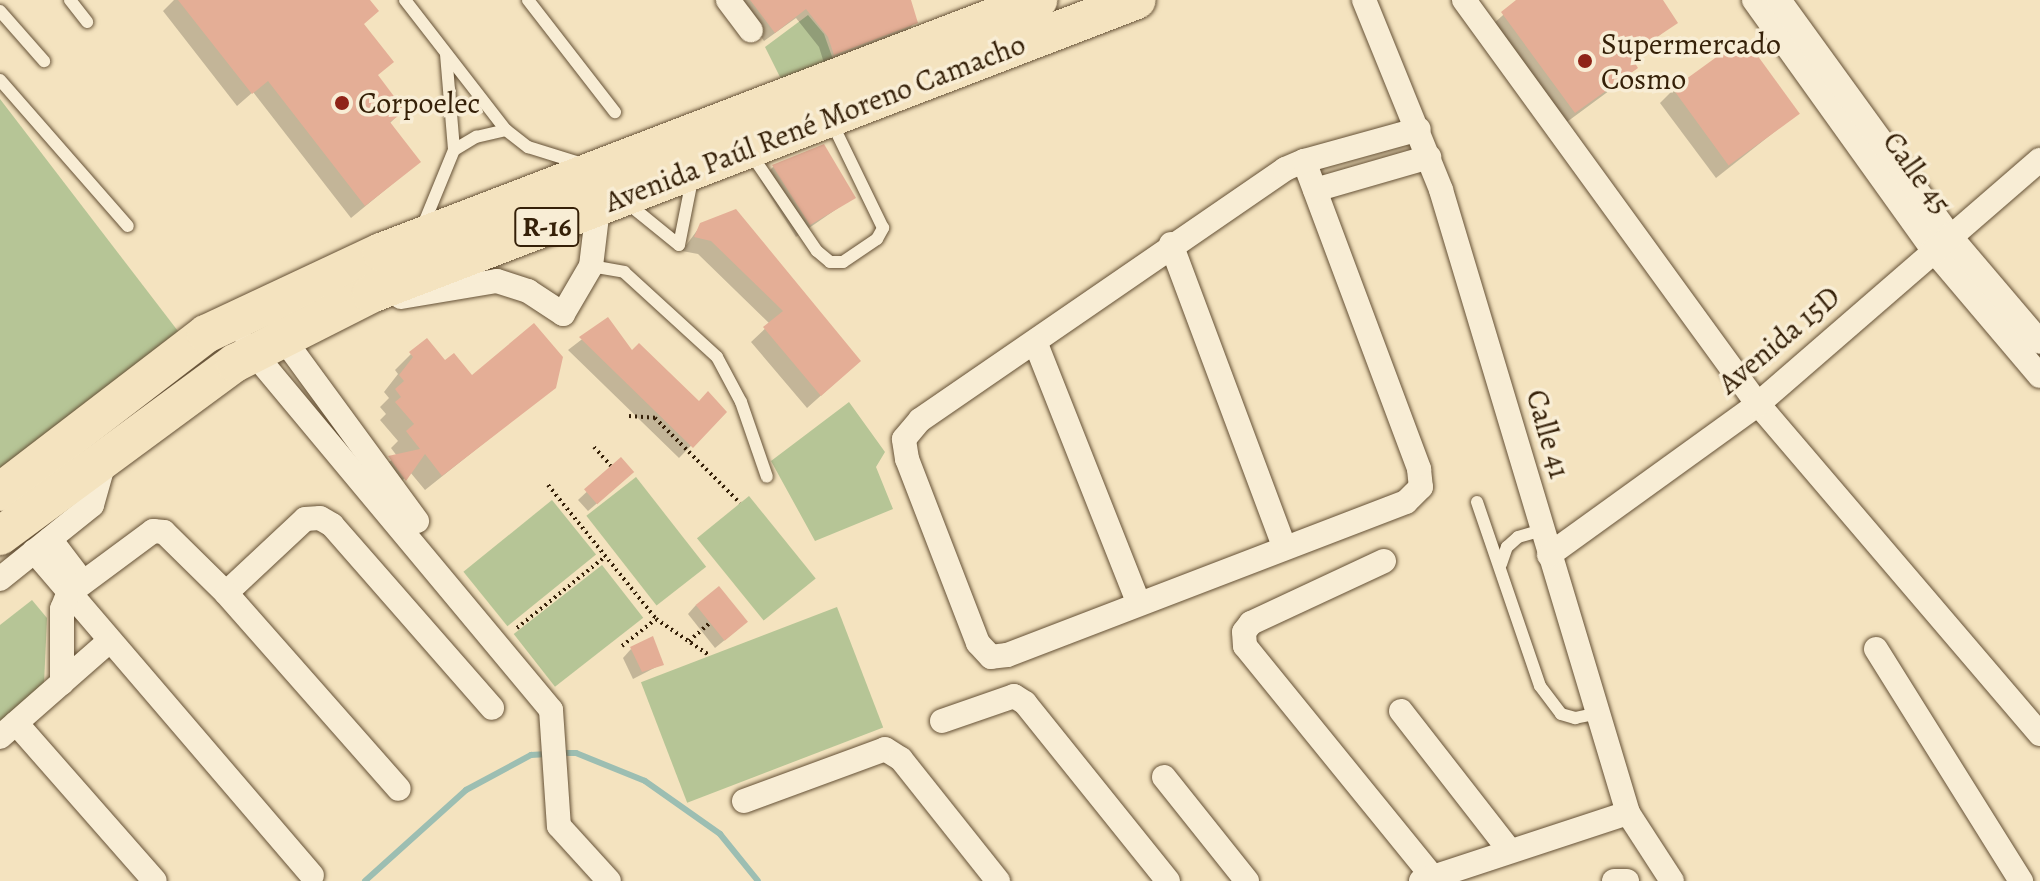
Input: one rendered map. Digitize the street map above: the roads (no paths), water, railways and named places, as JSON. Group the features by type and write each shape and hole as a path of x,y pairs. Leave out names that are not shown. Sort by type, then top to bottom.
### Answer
{"main road":[{"name":"Avenida Paúl René Moreno Camacho","path":"0,536 106,454 268,346 340,310 1038,0"},
{"name":"Avenida Paúl René Moreno Camacho","path":"0,492 113,402 206,334 418,238 693,169 829,116 983,24 1137,0"}],"street":[{"path":"728,0 751,30"},
{"name":"Calle 41","path":"1364,0 1429,157 1542,530 1594,714 1628,813 1672,881"},
{"path":"1464,0 1758,404 2040,734"},
{"name":"Calle 45","path":"1754,0 2040,376"},
{"name":"Calle 45","path":"1779,0 1941,242 2040,342"},
{"path":"1304,161 1419,469 1421,487 1406,502 1284,546 1007,655 991,657 978,643 907,459 904,439 920,420 1036,344 1171,244 1304,161 1419,129"},
{"path":"1315,190 1429,157"},
{"name":"Avenida 15D","path":"1549,555 1758,404 1941,242 2040,160"},
{"path":"340,310 497,281 528,291 563,314 591,266 605,191"},
{"path":"1171,244 1284,546"},
{"path":"230,323 268,346 417,521"},
{"path":"1036,344 1138,602"},
{"path":"268,346 551,710 559,826 609,881"},
{"path":"0,579 92,505 106,454"},
{"path":"226,593 305,519 320,518 332,525 492,708"},
{"path":"62,683 62,609 75,588 153,531 171,538 226,593 399,789"},
{"path":"42,545 75,588 108,642 312,875"},
{"path":"1384,561 1251,623 1244,632 1245,646 1427,879 1628,813"},
{"path":"108,642 8,730 155,881"},
{"path":"1876,649 2021,881"},
{"path":"942,721 1014,696 1025,703 1168,881"},
{"path":"1401,711 1510,851"},
{"path":"744,801 885,749 901,759 998,881"},
{"path":"1164,777 1247,881"},
{"path":"1614,881 1627,881"}],"lane":[{"path":"70,0 87,22"},
{"path":"405,0 506,130 528,147 605,191 679,245 690,210 693,169"},
{"path":"528,0 615,112"},
{"path":"0,11 44,61"},
{"path":"418,238 454,150 446,51"},
{"path":"0,80 128,226"},
{"path":"746,147 817,251 830,262 843,262 877,239 883,228 829,116"},
{"path":"454,150 506,130"},
{"path":"591,266 624,272 717,357 741,402 767,477"},
{"path":"1477,502 1501,564 1540,686 1561,714 1575,718 1594,714"},
{"path":"1501,564 1507,547 1518,537 1542,530"}],"waterway":[{"path":"558,753 576,753 645,781 720,834 758,881"},
{"path":"365,881 466,790 531,755 547,754"}],"place":[{"name":"Supermercado Cosmo","path":"1585,61"},
{"name":"Corpoelec","path":"342,103"}]}
